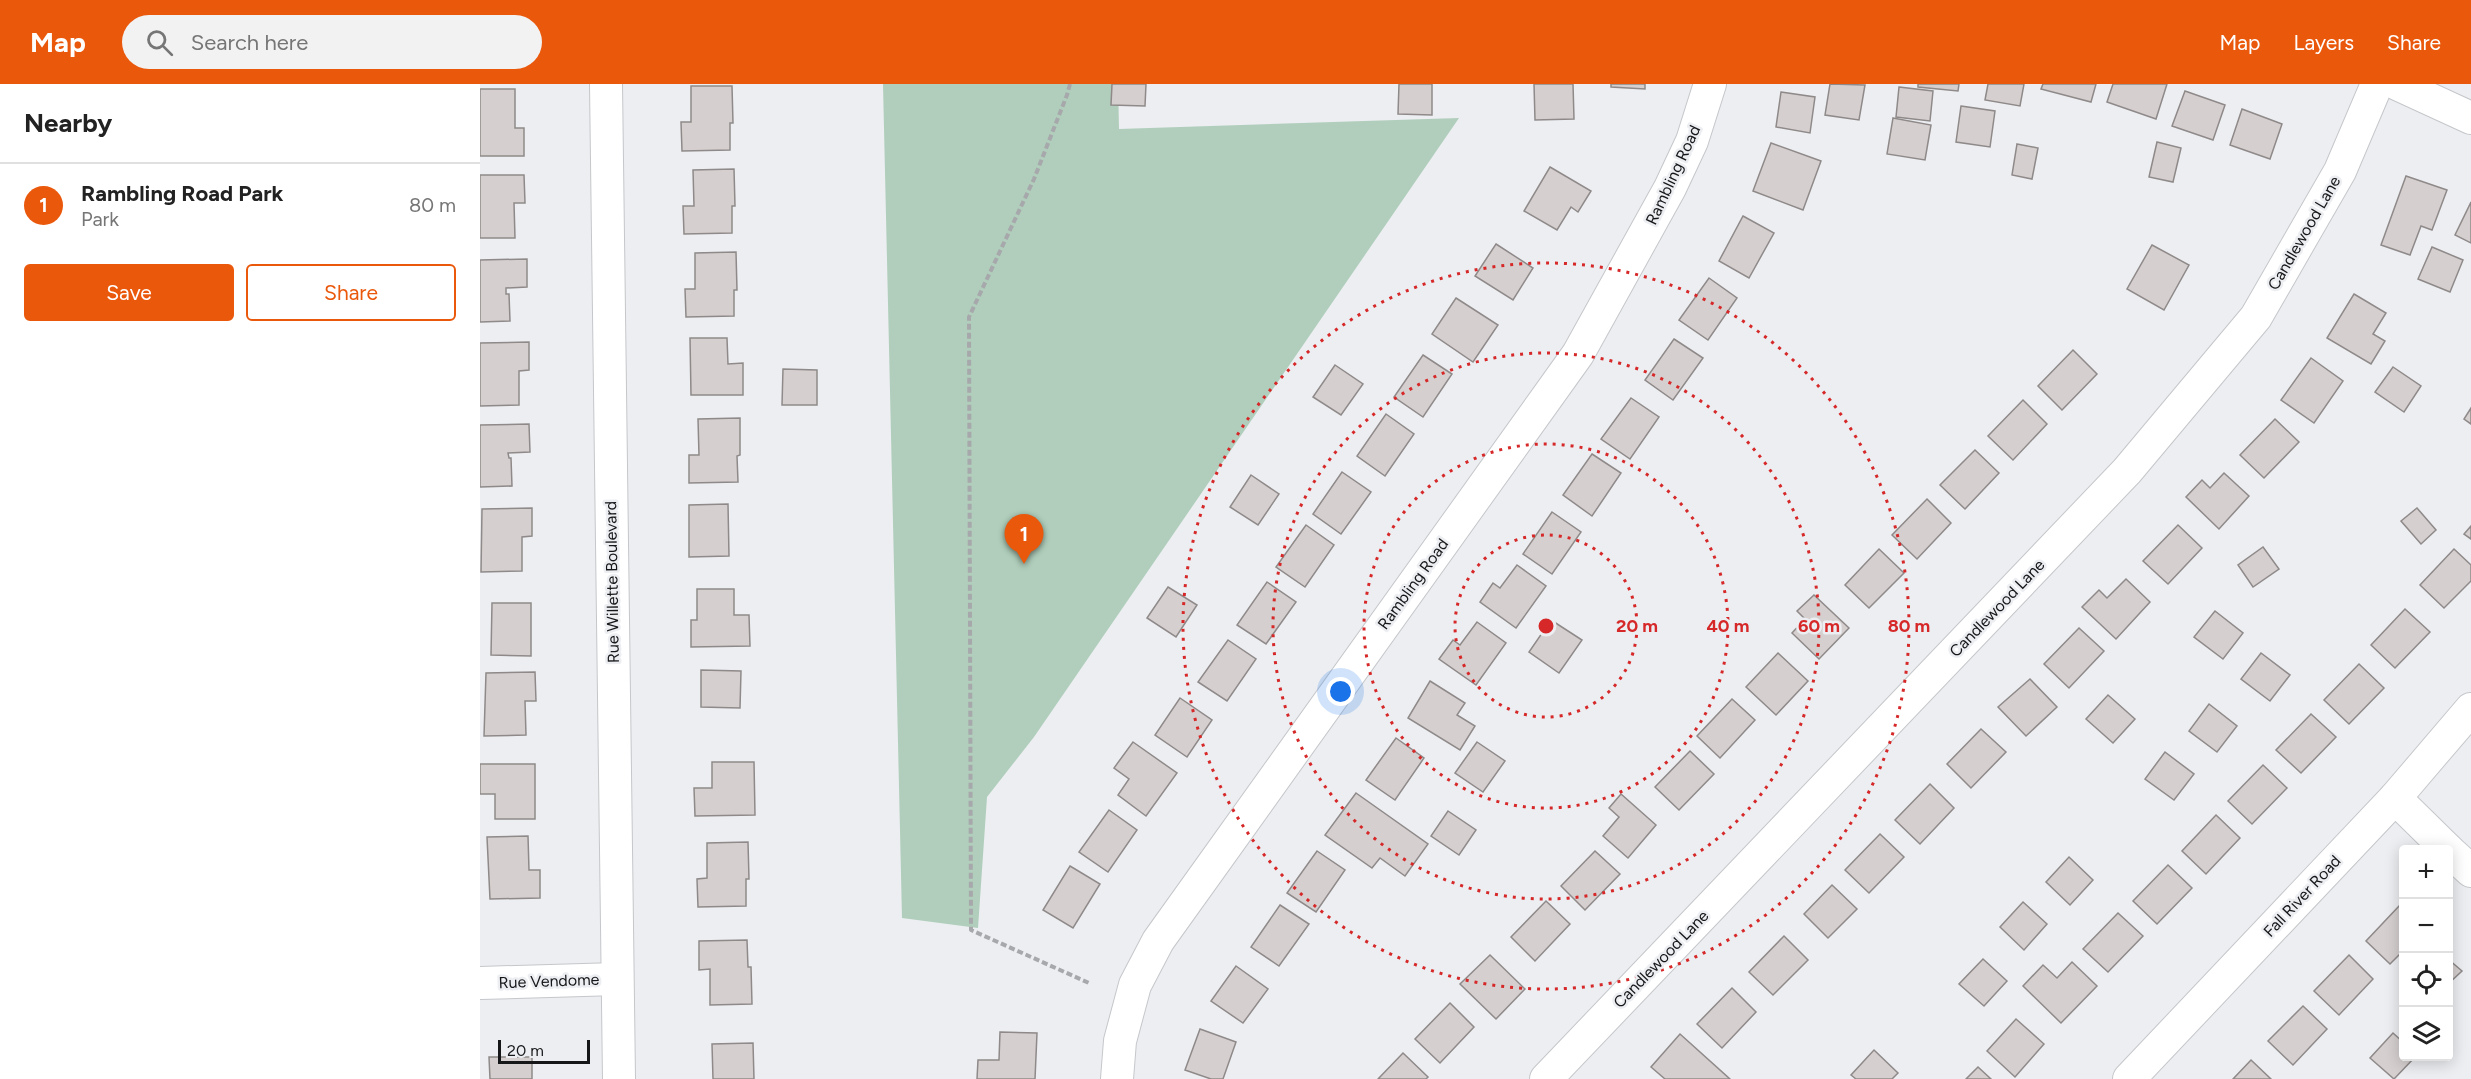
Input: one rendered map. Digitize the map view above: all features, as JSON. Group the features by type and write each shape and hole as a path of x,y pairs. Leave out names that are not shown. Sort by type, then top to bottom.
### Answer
{"street":[{"name":"Rue Willette Boulevard","path":"606,84 619,1079"},
{"name":"Rambling Road","path":"1117,1079 1120,1041 1135,985 1158,942 1578,354 1670,188 1692,141 1710,84"},
{"name":"Candlewood Lane","path":"1546,1079 2127,471 2256,317 2340,171 2377,84"},
{"path":"2397,84 2471,118"},
{"name":"Fall River Road","path":"2129,1079 2394,798 2471,709"},
{"path":"2394,798 2443,845"},
{"path":"2453,855 2471,871"},
{"name":"Rue Vendome","path":"480,983 617,979"}],"path":[{"path":"1070,84 1034,179 969,317 971,930 1089,983"}],"green space":[{"path":"883,84 1118,84 1119,129 1459,118 1034,737 987,797 978,928 902,918"}],"building":[{"path":"1112,84 1146,84 1145,106 1111,105"},
{"path":"1399,84 1432,84 1432,115 1398,114"},
{"path":"1534,84 1573,84 1574,119 1535,120"},
{"path":"1611,84 1645,84 1645,89 1611,87"},
{"path":"1830,84 1865,85 1859,120 1825,115"},
{"path":"1918,84 1959,84 1958,91 1918,87"},
{"path":"1988,84 2024,84 2020,106 1985,100"},
{"path":"2043,84 2096,84 2091,102 2041,89"},
{"path":"2113,84 2167,84 2156,119 2107,102"},
{"path":"691,86 732,86 733,123 730,123 730,150 682,151 681,122 691,122"},
{"path":"1899,87 1933,91 1930,121 1896,117"},
{"path":"480,89 515,89 515,128 524,128 524,156 480,156"},
{"path":"2185,91 2225,105 2213,140 2172,126"},
{"path":"1781,92 1815,97 1810,133 1776,127"},
{"path":"1961,106 1995,111 1990,147 1956,142"},
{"path":"2242,109 2282,124 2270,159 2230,145"},
{"path":"1893,118 1931,125 1925,160 1887,154"},
{"path":"2157,142 2181,148 2173,182 2149,177"},
{"path":"1771,143 1821,161 1803,210 1753,191"},
{"path":"2017,144 2038,148 2032,179 2012,175"},
{"path":"1550,167 1591,191 1578,212 1571,207 1557,230 1524,211"},
{"path":"734,169 735,206 732,206 732,233 684,234 683,206 694,206 693,170"},
{"path":"480,175 524,175 525,203 514,203 515,238 480,238"},
{"path":"2406,176 2447,190 2432,230 2421,226 2410,255 2381,245"},
{"path":"2471,202 2471,243 2455,235"},
{"path":"1743,216 1774,233 1749,278 1719,261"},
{"path":"1496,244 1533,268 1513,300 1475,276"},
{"path":"2152,245 2189,265 2164,310 2127,289"},
{"path":"2432,247 2463,260 2450,292 2418,279"},
{"path":"736,252 737,290 734,290 734,316 686,317 685,289 695,289 695,253"},
{"path":"527,259 527,287 506,288 506,294 509,294 510,321 480,322 480,260"},
{"path":"1709,278 1737,298 1708,340 1679,320"},
{"path":"2354,294 2386,313 2373,334 2385,341 2371,364 2327,338"},
{"path":"1456,298 1498,325 1473,362 1432,334"},
{"path":"690,338 727,338 728,364 743,363 743,395 691,395"},
{"path":"1674,339 1703,358 1673,400 1645,380"},
{"path":"529,342 529,370 519,371 519,405 480,406 480,343"},
{"path":"2073,350 2097,374 2062,410 2038,386"},
{"path":"1423,355 1452,374 1423,417 1394,397"},
{"path":"2311,358 2343,381 2314,423 2281,400"},
{"path":"1335,365 1363,384 1341,415 1313,397"},
{"path":"2393,367 2421,386 2404,412 2375,392"},
{"path":"783,369 817,370 817,405 782,405"},
{"path":"1631,398 1659,417 1630,459 1601,439"},
{"path":"2023,400 2047,424 2013,460 1988,436"},
{"path":"2471,408 2471,424 2464,419"},
{"path":"1386,414 1414,434 1385,476 1357,456"},
{"path":"740,418 740,455 737,456 738,482 689,483 689,455 699,455 698,419"},
{"path":"2275,419 2299,442 2264,478 2240,455"},
{"path":"529,424 530,452 508,453 511,458 512,486 480,487 480,425"},
{"path":"1975,450 1999,473 1965,509 1940,485"},
{"path":"1592,454 1621,473 1592,516 1563,495"},
{"path":"1342,472 1371,492 1341,534 1313,514"},
{"path":"2224,473 2249,496 2219,529 2186,497 2202,480 2210,488"},
{"path":"1251,475 1279,494 1258,525 1230,507"},
{"path":"1927,499 1951,523 1917,559 1892,535"},
{"path":"728,504 729,556 689,557 689,505"},
{"path":"532,508 532,536 522,537 522,571 481,572 482,509"},
{"path":"2417,508 2436,530 2421,544 2401,521"},
{"path":"1552,512 1581,532 1552,574 1523,554"},
{"path":"1306,525 1334,545 1305,587 1276,567"},
{"path":"2178,525 2202,548 2168,584 2143,561"},
{"path":"2471,526 2471,539 2464,534"},
{"path":"2263,547 2279,569 2253,587 2238,565"},
{"path":"1879,549 1904,573 1869,608 1845,585"},
{"path":"2454,549 2471,565 2471,581 2444,608 2420,585"},
{"path":"1517,565 1546,586 1516,628 1480,602 1493,583 1500,588"},
{"path":"2126,579 2150,602 2116,639 2082,607 2099,590 2107,598"},
{"path":"1267,582 1296,602 1266,644 1237,625"},
{"path":"1168,587 1197,605 1176,637 1147,618"},
{"path":"697,589 734,589 734,615 749,615 750,646 691,647 691,620 697,620"},
{"path":"1814,595 1849,628 1819,659 1792,633 1805,619 1797,611"},
{"path":"492,603 531,603 531,656 491,655"},
{"path":"2405,609 2430,632 2395,668 2371,645"},
{"path":"2215,611 2243,633 2223,659 2194,637"},
{"path":"1551,620 1582,640 1559,673 1529,652"},
{"path":"1477,622 1506,643 1476,685 1439,659 1453,640 1460,645"},
{"path":"2079,628 2104,651 2069,688 2044,664"},
{"path":"1228,640 1256,659 1227,701 1198,682"},
{"path":"1778,653 1808,681 1776,715 1746,687"},
{"path":"2261,653 2290,675 2270,701 2241,679"},
{"path":"2359,664 2384,688 2349,724 2324,700"},
{"path":"701,670 741,671 740,708 701,707"},
{"path":"535,672 536,701 525,701 526,735 484,736 486,673"},
{"path":"2030,679 2057,707 2026,736 1998,707"},
{"path":"1430,681 1465,703 1457,715 1475,726 1460,750 1408,718"},
{"path":"2108,695 2135,719 2113,743 2086,719"},
{"path":"1180,698 1212,720 1187,757 1155,735"},
{"path":"1732,699 1755,720 1720,758 1697,736"},
{"path":"2209,704 2237,726 2217,752 2189,731"},
{"path":"2311,714 2336,737 2301,773 2276,750"},
{"path":"1981,729 2006,752 1971,788 1947,764"},
{"path":"1396,738 1424,758 1395,800 1366,780"},
{"path":"1133,742 1177,773 1146,816 1118,795 1129,779 1114,768"},
{"path":"1477,742 1505,761 1483,792 1455,773"},
{"path":"1690,751 1714,774 1679,810 1655,787"},
{"path":"2165,752 2194,774 2174,800 2145,779"},
{"path":"712,762 754,762 755,815 695,816 694,788 712,788"},
{"path":"480,764 535,764 535,819 495,819 495,794 480,794"},
{"path":"2263,765 2287,788 2252,824 2228,801"},
{"path":"1930,784 1954,808 1920,844 1895,820"},
{"path":"1356,793 1428,844 1405,876 1380,858 1372,868 1325,835"},
{"path":"1621,794 1656,825 1628,858 1603,836 1619,817 1609,808"},
{"path":"1109,810 1137,830 1108,872 1079,852"},
{"path":"1448,811 1476,830 1459,855 1431,836"},
{"path":"2216,815 2240,838 2206,874 2182,851"},
{"path":"1880,834 1904,857 1869,893 1845,870"},
{"path":"528,836 529,870 540,870 540,898 490,899 487,837"},
{"path":"748,842 749,879 746,879 746,906 698,907 697,879 707,878 707,843"},
{"path":"1317,851 1345,870 1316,912 1287,893"},
{"path":"1595,851 1620,874 1585,910 1561,886"},
{"path":"2069,857 2093,880 2070,905 2046,882"},
{"path":"2168,865 2192,888 2157,924 2133,901"},
{"path":"1070,866 1100,884 1073,928 1043,910"},
{"path":"1832,885 1857,909 1828,938 1804,914"},
{"path":"1546,901 1570,924 1535,961 1511,937"},
{"path":"2023,902 2047,924 2024,950 2000,927"},
{"path":"1280,905 1309,924 1279,966 1251,947"},
{"path":"2399,906 2399,955 2390,964 2366,941"},
{"path":"2118,913 2143,936 2108,972 2083,949"},
{"path":"1784,936 1808,960 1773,995 1749,972"},
{"path":"747,940 748,967 751,967 752,1004 710,1005 710,969 699,970 699,941"},
{"path":"1490,955 1525,989 1496,1019 1460,984"},
{"path":"2349,955 2373,979 2339,1015 2314,991"},
{"path":"1983,959 2007,981 1984,1006 1959,984"},
{"path":"2072,962 2097,986 2061,1023 2023,986 2043,965 2057,978"},
{"path":"2453,963 2462,971 2453,979"},
{"path":"1236,966 1268,989 1243,1023 1211,1001"},
{"path":"1732,988 1756,1012 1722,1048 1697,1024"},
{"path":"1450,1003 1474,1027 1440,1063 1415,1039"},
{"path":"2303,1006 2327,1029 2293,1065 2268,1041"},
{"path":"2016,1019 2044,1044 2015,1077 1987,1051"},
{"path":"1200,1029 1236,1042 1223,1079 1211,1079 1185,1070"},
{"path":"1000,1032 1037,1033 1035,1079 977,1079 978,1060 999,1060"},
{"path":"2393,1033 2399,1038 2399,1061 2411,1061 2394,1079 2370,1058"},
{"path":"1680,1034 1730,1079 1665,1079 1651,1067"},
{"path":"753,1043 754,1079 713,1079 712,1044"},
{"path":"1874,1050 1898,1073 1892,1079 1856,1079 1851,1075"},
{"path":"1403,1053 1428,1077 1426,1079 1378,1079"},
{"path":"489,1057 532,1057 532,1079 490,1079"},
{"path":"2251,1060 2271,1079 2233,1079"},
{"path":"1978,1067 1991,1079 1966,1079"}],"place":[{"name":"Rambling Road Park","path":"1024,564"}]}
